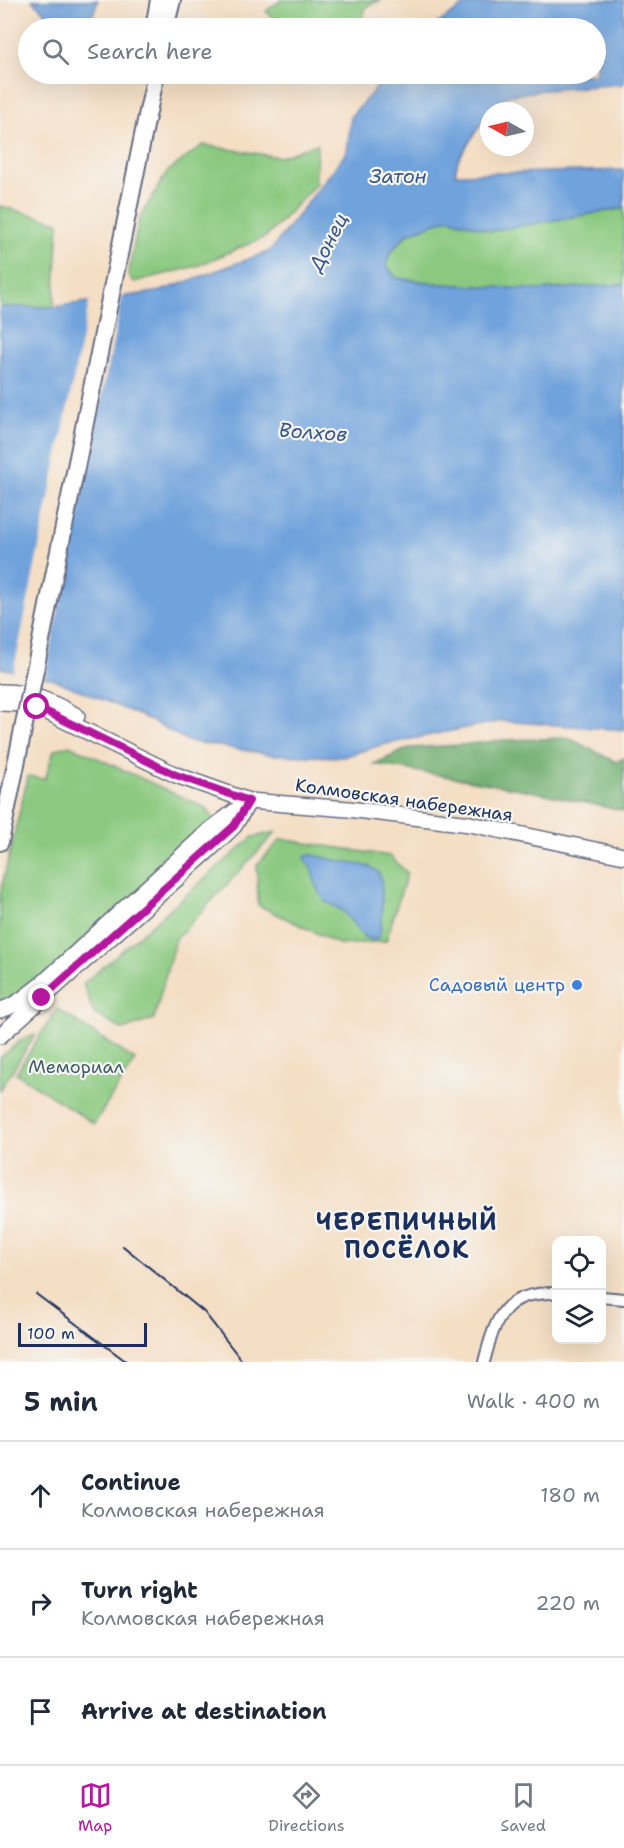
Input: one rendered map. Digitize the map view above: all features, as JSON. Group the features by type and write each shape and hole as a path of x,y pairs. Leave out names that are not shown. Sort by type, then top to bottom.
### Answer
{"main road":[{"path":"156,18 159,0"},
{"path":"168,18 172,0"},
{"path":"0,842 11,769 141,120 144,84"},
{"path":"141,120 153,84"},
{"name":"Колмовская набережная","path":"0,692 18,692 52,702 198,780 249,801"},
{"name":"Колмовская набережная","path":"0,703 37,707 176,775 249,801 348,809 470,824 624,856"},
{"path":"0,801 11,769"},
{"path":"0,1010 18,1002 42,984 210,830 249,801"},
{"path":"0,1036 209,850 234,826 249,801"}],"street":[{"path":"484,1362 492,1336 507,1307 528,1294 552,1293"},
{"path":"606,1297 624,1299"}],"green space":[{"path":"281,0 381,0 367,6 362,18 273,18 266,11"},
{"path":"317,144 316,184 267,236 197,266 134,282 128,275 139,219 167,172 203,145 279,157"},
{"path":"0,206 59,222 54,307 0,307"},
{"path":"624,208 624,284 539,290 442,284 396,278 386,265 390,253 407,234 449,218 491,231"},
{"path":"569,738 616,762 624,758 624,811 530,791 374,764 409,748 503,740"},
{"path":"69,745 206,808 215,821 41,980 0,1005 0,894 28,776 45,779 54,750"},
{"path":"276,832 175,940 154,1019 123,1030 94,1014 83,984 253,837"},
{"path":"281,839 390,856 407,873 386,941 341,945 258,905 257,865"},
{"name":"Мемориал","path":"57,1009 135,1060 94,1124 16,1073"},
{"path":"35,1035 0,1090 0,1058 22,1039"}],"water":[{"path":"32,0 98,0 92,18 51,18"},
{"path":"511,0 624,0 624,84 544,90 507,96 500,102 480,102 480,125 458,160 455,174 624,170 624,208 491,231 449,218 407,234 390,253 386,265 396,278 442,284 539,290 624,284 624,730 501,721 381,745 343,757 273,755 188,741 148,719 53,679 0,668 0,307 54,307 161,291 270,251 347,152 351,116 380,84 606,84 606,18 446,18 463,6"},
{"path":"311,855 371,867 379,872 382,915 379,938 371,940 364,937 342,910 326,902 318,891 311,868 305,860 306,856"}],"pier":[{"path":"123,293 44,680 13,674 90,298"}],"railway":[{"path":"123,1246 204,1312 243,1362"},
{"path":"36,1294 127,1362"}],"place":[{"name":"Садовый центр","path":"577,985"}],"district":[{"name":"ЧЕРЕПИЧНЫЙ ПОСЁЛОК","path":"407,1236"}],"route":[{"path":"37,707 176,775 249,801 234,826 209,850 42,998"}],"water label":[{"name":"Затон","path":"398,176"},
{"name":"Донец","path":"328,242"},
{"name":"Волхов","path":"313,432"}]}
